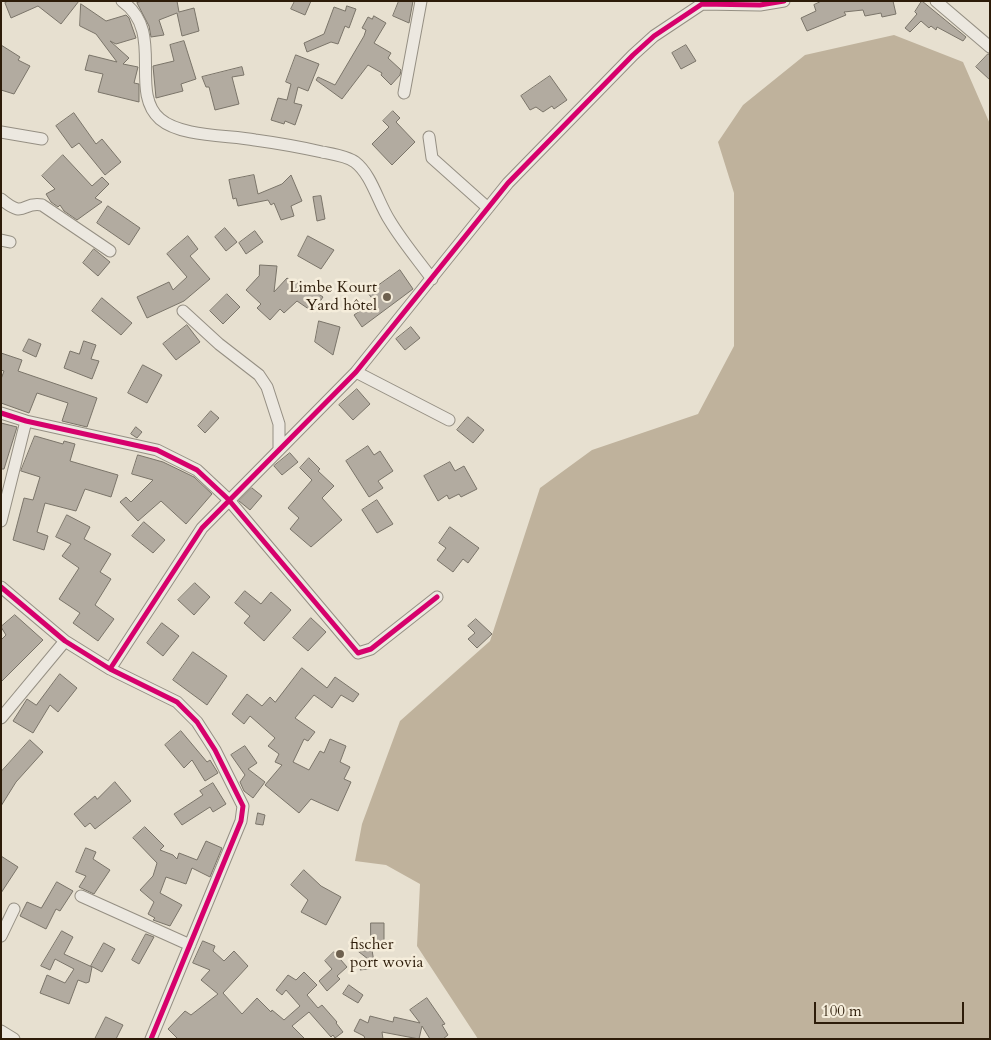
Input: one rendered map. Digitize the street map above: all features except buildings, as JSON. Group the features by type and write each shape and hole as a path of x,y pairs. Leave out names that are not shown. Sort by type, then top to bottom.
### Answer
{"street":[{"path":"122,1 129,6 144,33 148,98 150,108 159,118 168,125 220,138 253,139 322,152 355,161 365,174 389,220 432,279"},
{"path":"404,93 421,1"},
{"path":"110,670 185,551 202,528 228,499 356,372 488,208 541,147 633,55 654,36 702,2 760,5 784,1"},
{"path":"936,1 990,47"},
{"path":"3,134 42,139"},
{"path":"428,137 432,158 488,208"},
{"path":"1,198 14,209 21,210 38,204 42,205 110,250"},
{"path":"183,311 219,344 259,375 267,387 279,424 279,450"},
{"path":"356,372 449,420"},
{"path":"1,413 26,421 157,450 197,470 228,499 358,653 371,650 437,597"},
{"path":"1,521 26,421"},
{"path":"1,587 65,641 110,670 177,702 197,722 216,750 242,806 241,821 151,1039"},
{"path":"1,718 65,641"},
{"path":"81,896 190,945"},
{"path":"1,936 14,909"},
{"path":"1,1031 14,1039"}],"shaded area":[{"path":"894,35 963,62 990,124 990,1039 478,1039 417,946 420,884 386,865 355,861 362,824 400,721 490,641 540,488 592,450 698,414 734,346 734,193 718,142 743,105 805,55"}],"cycle path":[{"path":"110,669 202,528 356,372 508,183 633,55 654,36 702,4 760,5 784,1"},
{"path":"1,413 26,421 157,450 197,470 228,499 358,653 371,649 437,597"},
{"path":"1,587 65,641 110,669 177,702 197,722 215,750 243,806 241,821 151,1039"}],"place":[{"name":"Limbe Kourt Yard hôtel","path":"387,297"},
{"name":"fischer port wovia","path":"340,954"}]}
